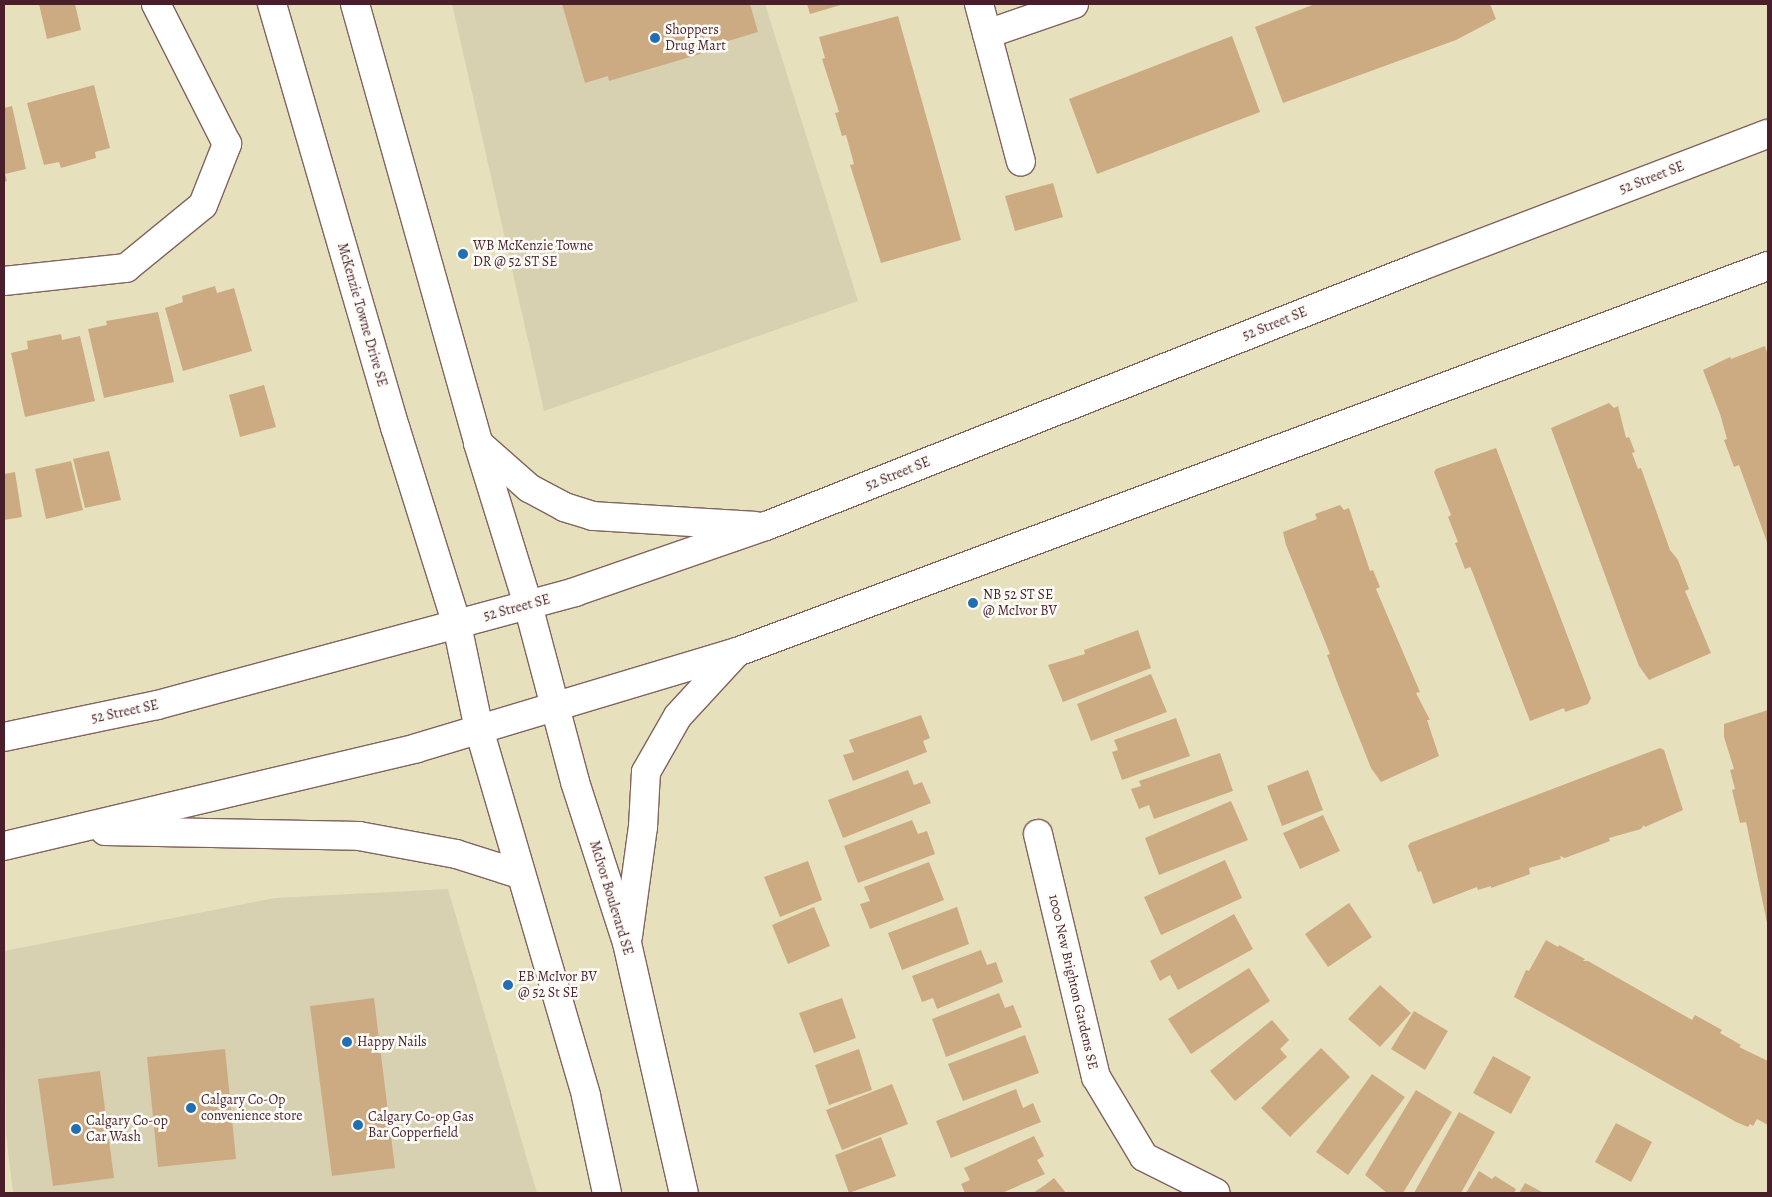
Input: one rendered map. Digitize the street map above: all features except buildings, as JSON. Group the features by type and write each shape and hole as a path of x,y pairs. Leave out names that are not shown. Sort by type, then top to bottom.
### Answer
{"main road":[{"path":"4,281 126,268 203,205 227,144 156,4"},
{"name":"McKenzie Towne Drive SE","path":"272,4 395,427 457,624"},
{"path":"355,4 478,443 528,605"},
{"path":"979,4 1021,162"},
{"path":"987,34 1074,4"},
{"name":"52 Street SE","path":"4,737 157,706 575,592 766,526 1419,267 1768,134"},
{"path":"4,846 397,754 736,652 1768,266"},
{"path":"478,443 529,488 564,507 593,516 766,526"},
{"name":"McIvor Boulevard SE","path":"528,605 577,790 627,943 684,1193"},
{"path":"457,624 478,729 518,874 586,1096 607,1193"},
{"path":"627,943 643,827 646,772 678,716 736,652"},
{"path":"72,830 154,834 359,836 456,854 518,874"},
{"name":"1000 New Brighton Gardens SE","path":"1038,834 1096,1077 1144,1157 1216,1193"}],"shaded area":[{"path":"452,4 765,4 858,301 544,411"},
{"path":"448,889 537,1193 13,1193 6,1134 4,951 275,898"}],"place":[{"name":"Shoppers Drug Mart","path":"655,38"},
{"name":"WB McKenzie Towne DR @ 52 ST SE","path":"463,254"},
{"name":"NB 52 ST SE @ McIvor BV","path":"973,603"},
{"name":"EB McIvor BV @ 52 St SE","path":"508,985"},
{"name":"Happy Nails","path":"347,1042"},
{"name":"Calgary Co-Op convenience store","path":"191,1108"},
{"name":"Calgary Co-op Gas Bar Copperfield","path":"358,1125"},
{"name":"Calgary Co-op Car Wash","path":"76,1129"}]}
